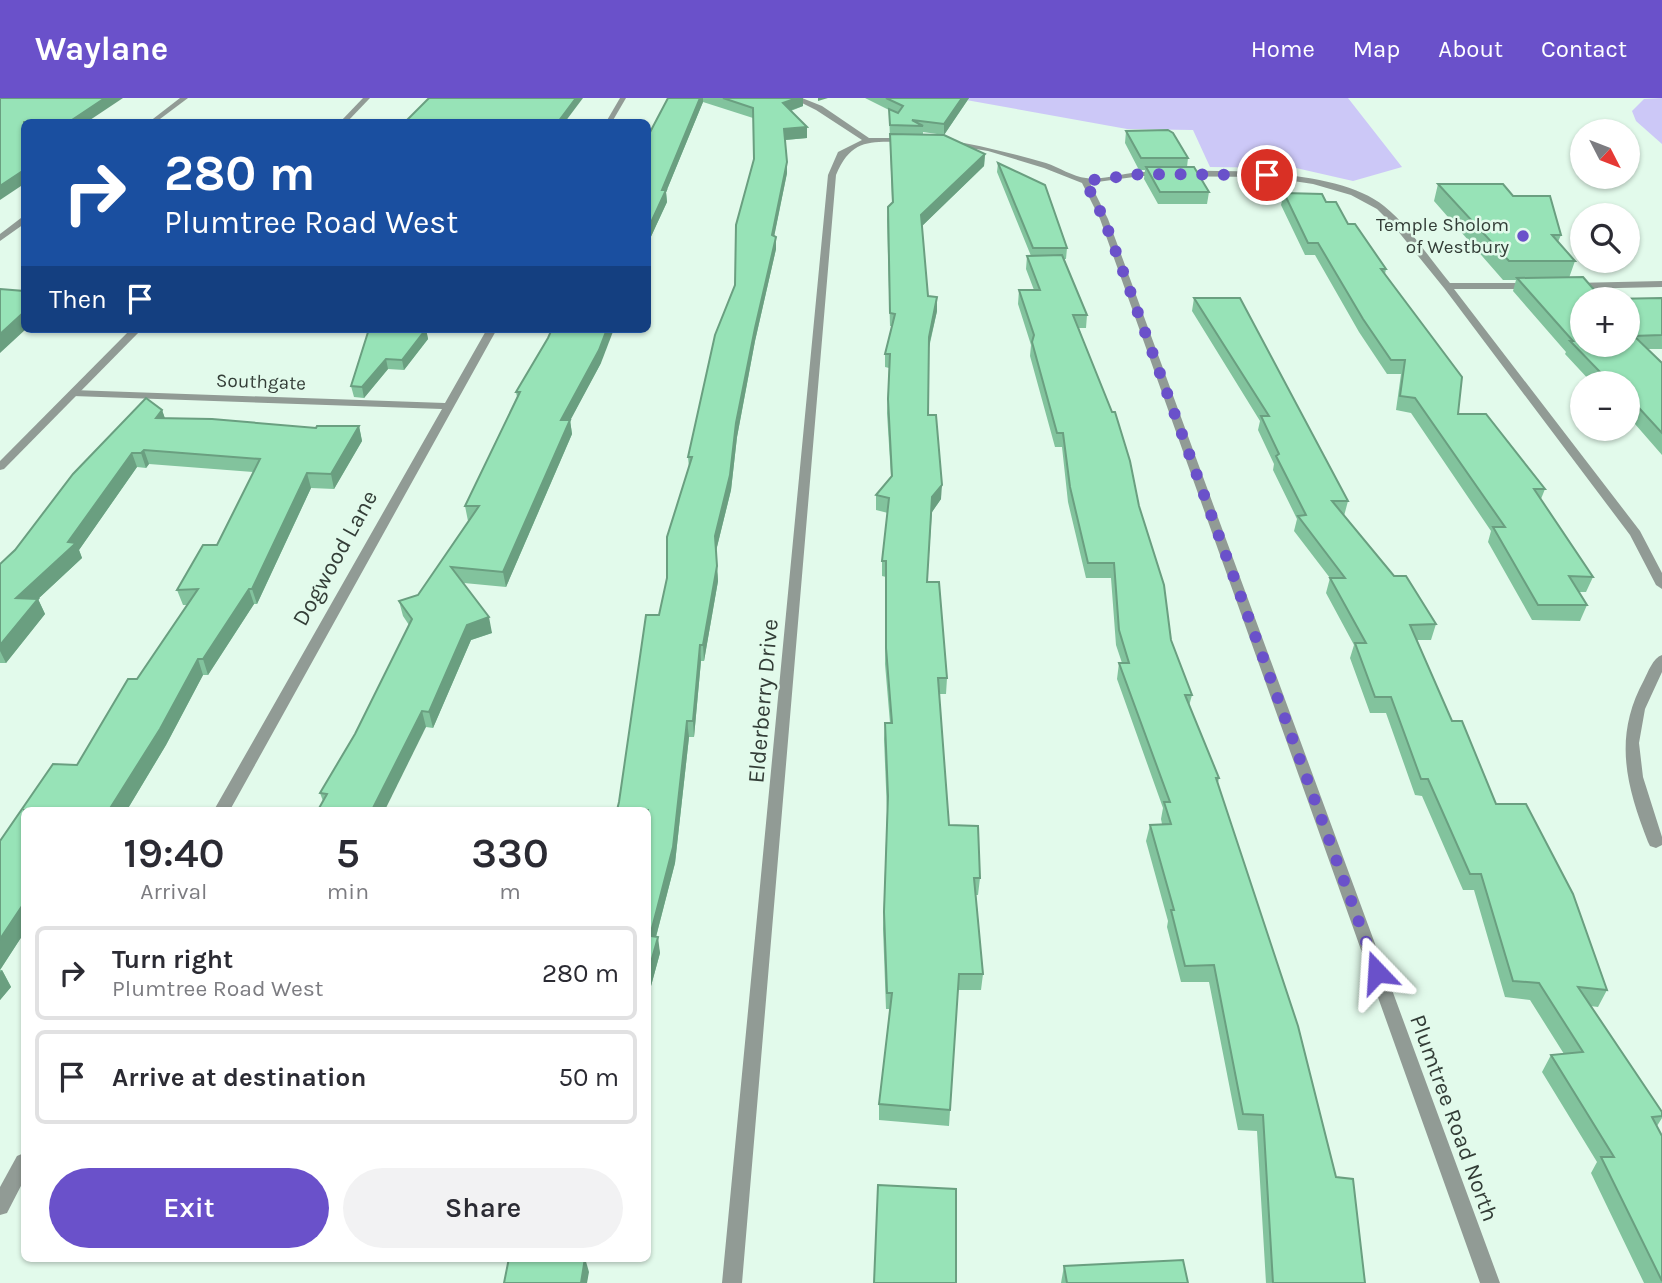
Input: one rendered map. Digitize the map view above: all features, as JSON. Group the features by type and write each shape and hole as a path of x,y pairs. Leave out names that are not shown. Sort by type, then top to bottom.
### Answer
{"street":[{"path":"156,119 184,98"},
{"path":"346,119 367,98"},
{"path":"611,119 623,98"},
{"path":"796,98 819,108 867,141 915,140"},
{"name":"Elderberry Drive","path":"732,1283 832,175 841,154 867,141"},
{"path":"936,141 989,149 1047,166 1085,181 1141,174 1267,175 1296,178 1340,190 1380,206 1447,286 1636,534 1662,585"},
{"name":"Plumtree Road North","path":"1085,181 1104,219 1490,1283"},
{"path":"0,238 21,222"},
{"path":"1558,286 1662,284"},
{"path":"1447,286 1545,286"},
{"path":"0,467 133,333"},
{"name":"Dogwood Lane","path":"224,807 490,333"},
{"name":"Southgate","path":"73,393 448,406"},
{"path":"1656,842 1639,798 1630,746 1638,709 1662,659"},
{"path":"0,1206 21,1168"}],"shaded area":[{"path":"955,98 1348,98 1402,167 1353,181 1296,168 1210,167 1193,130 1127,129"},
{"path":"1662,98 1662,144 1640,125 1640,119 1635,119 1632,111 1644,99"}],"building":[{"path":"0,98 105,98 74,119 21,119 21,172 0,186"},
{"path":"429,98 576,98 560,119 408,119"},
{"path":"668,98 700,98 651,222 651,130"},
{"path":"723,98 797,98 783,103 807,127 784,129 787,162 772,235 776,237 736,423 730,475 715,536 717,566 703,645 700,645 693,721 687,721 673,847 651,932 651,807 618,807 646,615 659,615 667,578 667,537 692,457 688,457 715,335 735,285 736,225 754,159 753,108"},
{"path":"886,98 962,98 944,124 912,120 923,126 890,125 889,109 898,113 903,106"},
{"path":"1168,130 1173,133 1188,158 1141,158 1126,131"},
{"path":"890,134 944,135 985,154 921,215 928,296 937,297 929,337 928,415 936,415 942,485 932,497 927,582 939,582 947,678 938,678 949,825 978,826 980,878 974,878 983,974 959,974 950,1110 879,1104 892,993 887,993 884,912 888,796 885,723 892,723 886,648 886,561 882,561 889,498 876,495 892,476 888,399 890,354 885,354 895,314 890,313 888,207 893,202"},
{"path":"998,163 1045,185 1067,248 1033,248"},
{"path":"1146,167 1194,167 1209,192 1160,192"},
{"name":"Temple Sholom of Westbury","path":"1438,184 1503,184 1513,196 1550,196 1561,235 1552,235 1570,255 1570,261 1509,261"},
{"path":"1284,193 1322,194 1326,202 1336,202 1348,224 1355,224 1386,269 1381,269 1462,377 1458,414 1486,414 1545,489 1534,489 1593,577 1569,576 1587,605 1538,605 1493,527 1505,527 1415,398 1400,396 1405,360 1391,360 1318,243 1308,243"},
{"path":"1062,255 1087,315 1073,315 1112,412 1115,412 1130,461 1139,506 1164,585 1171,640 1192,695 1185,695 1219,778 1216,778 1298,1026 1336,1177 1353,1179 1365,1283 1273,1283 1263,1115 1243,1114 1214,965 1185,966 1171,910 1174,910 1150,825 1171,824 1164,802 1170,802 1119,663 1129,663 1119,630 1114,563 1088,563 1070,487 1063,433 1057,433 1032,342 1034,335 1019,290 1040,290 1027,256"},
{"path":"1583,277 1592,287 1570,287 1570,338 1517,278"},
{"path":"0,289 21,291 21,315 0,334"},
{"path":"1194,298 1240,298 1348,501 1332,501 1394,576 1406,576 1436,624 1410,625 1452,721 1462,721 1496,804 1526,804 1573,894 1607,990 1578,987 1662,1112 1662,1116 1652,1117 1662,1136 1662,1281 1601,1157 1614,1157 1551,1055 1583,1052 1539,983 1513,981 1481,874 1470,874 1428,779 1421,779 1391,697 1375,697 1355,643 1366,643 1330,578 1345,578 1298,516 1306,515 1276,456 1279,454 1261,416 1269,416"},
{"path":"1640,298 1662,298 1662,335 1640,336"},
{"path":"368,333 423,333 402,360 386,359 362,387 351,386"},
{"path":"550,333 605,333 561,420 570,420 503,572 451,567 489,617 467,625 429,712 422,711 374,807 320,807 327,794 320,793 355,734 412,619 399,601 418,595 479,506 465,506 520,392 516,392"},
{"path":"1640,342 1662,363 1662,433 1640,409 1640,371 1599,371 1586,357 1640,357"},
{"path":"146,398 162,410 156,418 212,419 316,428 359,426 331,474 307,473 252,589 249,589 203,659 198,659 160,729 111,807 23,807 53,764 77,765 128,679 137,679 198,589 177,590 203,545 217,545 260,459 144,450 141,453 132,453 68,542 76,543 16,598 38,599 0,645 0,564 15,550 73,474"},
{"path":"21,810 21,908 0,939 0,841"},
{"path":"651,936 658,937 651,962"},
{"path":"878,1185 956,1189 956,1283 874,1283"},
{"path":"1183,1260 1188,1283 1067,1283 1064,1266"},
{"path":"508,1262 584,1262 581,1283 504,1283"}],"place":[{"name":"Temple Sholom of Westbury","path":"1523,236"}],"route":[{"path":"1267,175 1141,174 1085,181 1104,219 1377,972"}]}
